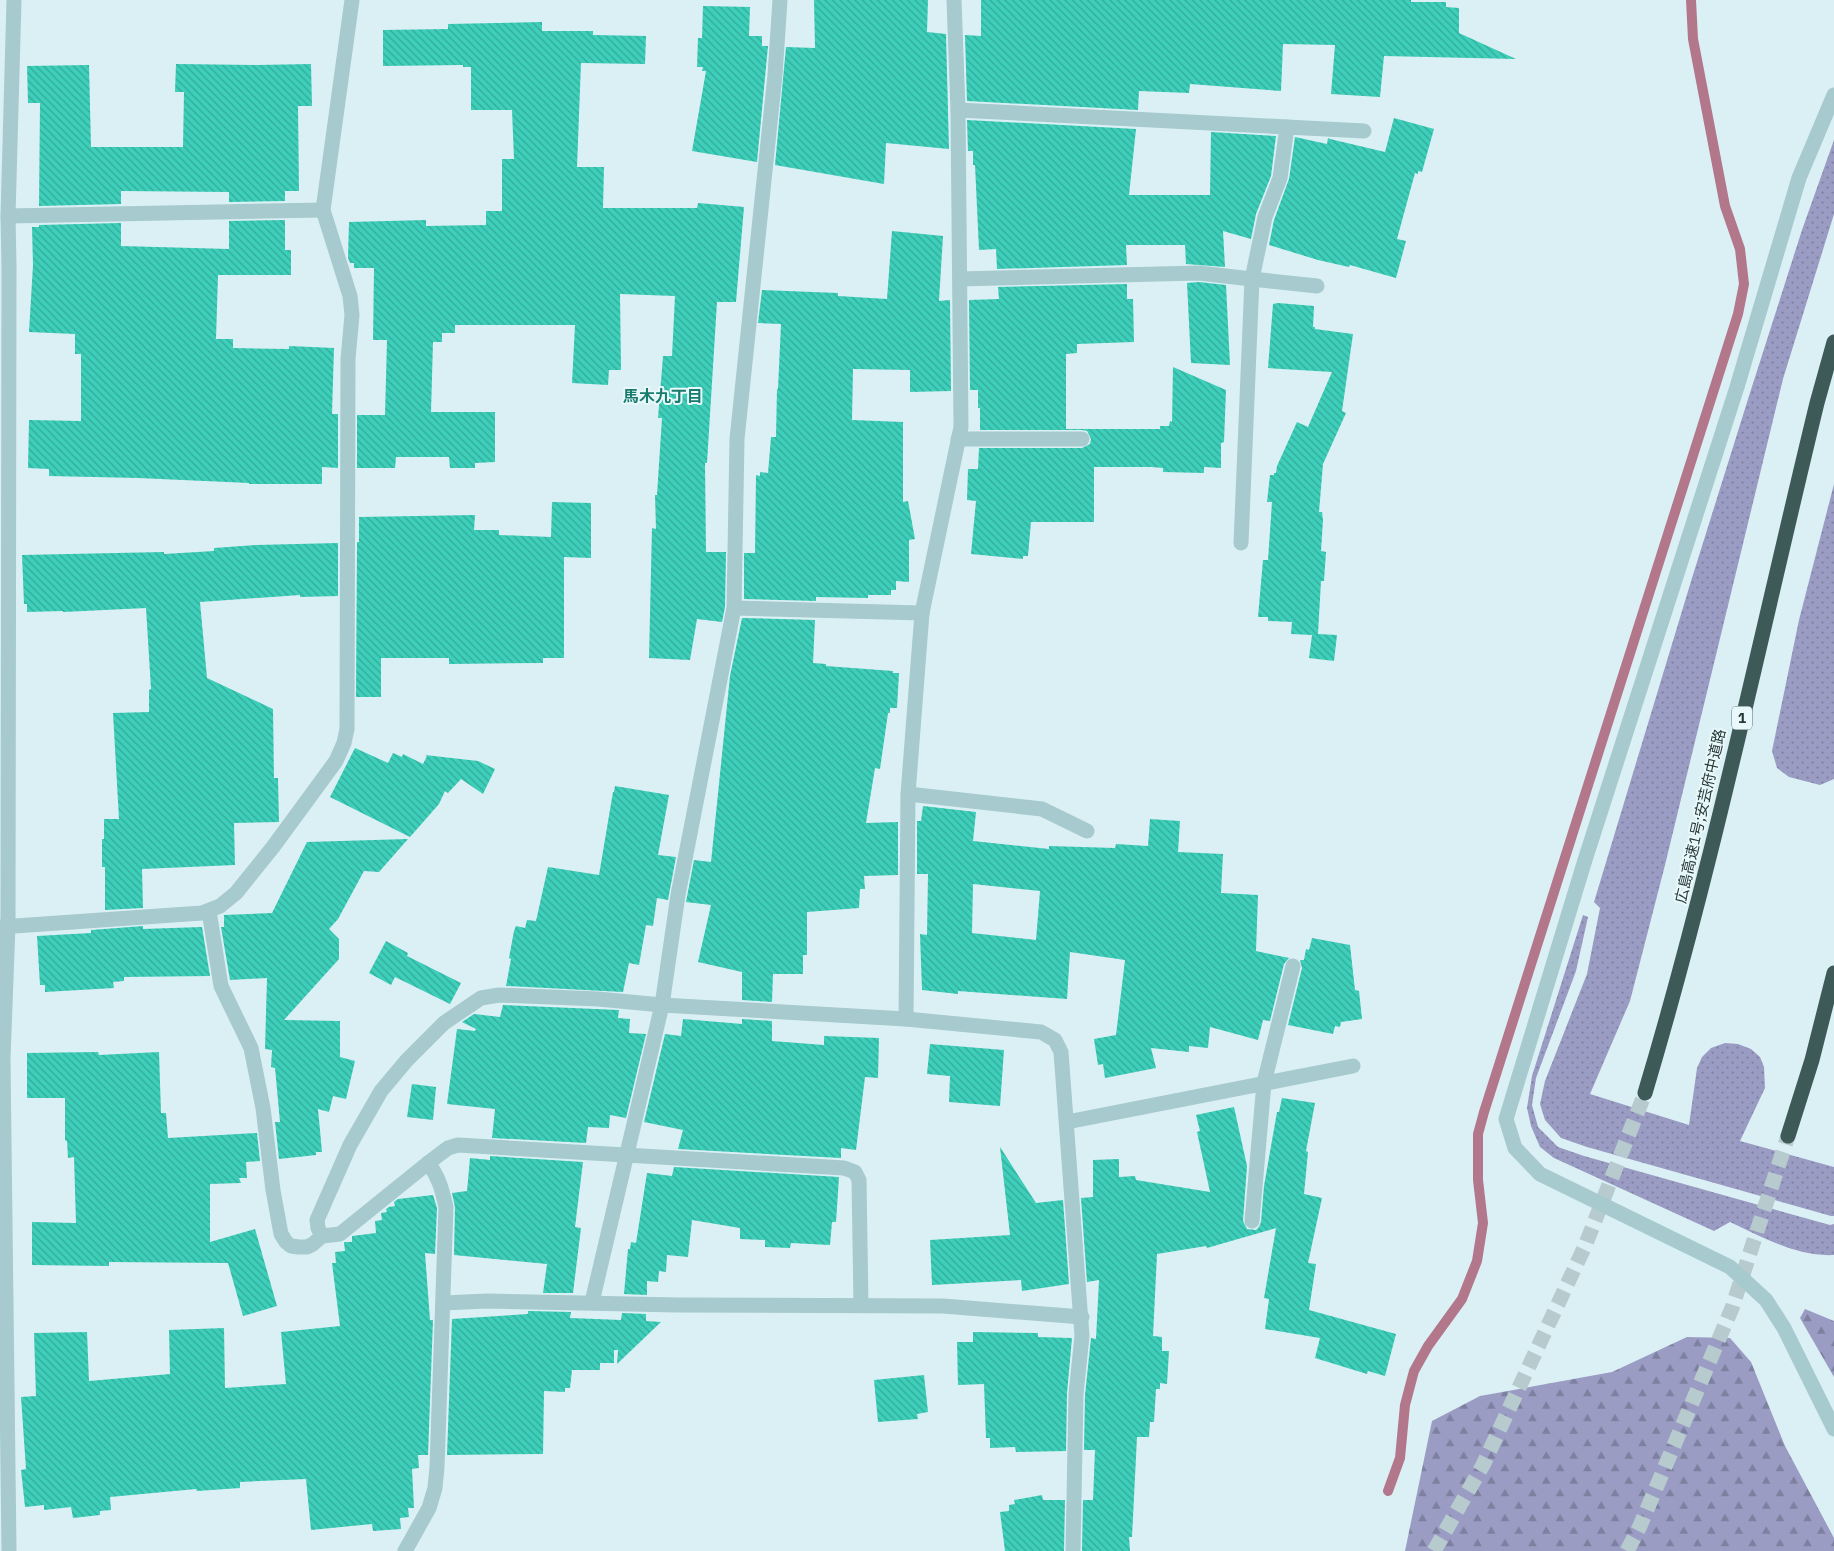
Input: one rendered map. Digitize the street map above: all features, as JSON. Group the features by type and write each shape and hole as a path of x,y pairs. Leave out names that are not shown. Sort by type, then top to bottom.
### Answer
{"highway":[{"name":"広島高速1号;安芸府中道路","path":"1645,1093 1676,992 1812,422 1834,342"},
{"path":"1788,1136 1812,1060 1834,973"}],"street":[{"path":"9,1551 2,1060 8,216 14,0"},
{"path":"4,926 202,913 220,906 236,893 273,847 336,761 344,743 347,729 348,359 352,315 350,296 323,210 352,0"},
{"path":"592,1302 662,1004 678,895 734,608 737,439 775,75 780,0"},
{"path":"906,1020 908,794 922,612 961,427 958,110 954,0"},
{"path":"1834,95 1799,178 1737,387 1585,860 1506,1119 1515,1148 1540,1174 1730,1268 1766,1300 1784,1328 1834,1430"},
{"path":"958,110 1364,131"},
{"path":"1241,543 1252,278 1265,217 1280,178 1287,127"},
{"path":"8,216 323,210"},
{"path":"960,279 1199,273 1317,286"},
{"path":"958,439 1082,439"},
{"path":"734,608 922,612"},
{"path":"908,794 1042,808 1087,831"},
{"path":"209,911 221,986 251,1048 263,1108 282,1234 286,1242 291,1246 307,1247 322,1236 340,1234 428,1163 448,1148 458,1144 844,1168 855,1172 859,1180 861,1305"},
{"path":"1252,1221 1264,1083 1293,966"},
{"path":"322,1236 317,1220 350,1145 381,1090 407,1060 444,1023 481,998 499,995 598,999 906,1020 1041,1032 1055,1040 1061,1052 1082,1317 1076,1394 1073,1551"},
{"path":"1067,1122 1353,1066"},
{"path":"405,1551 429,1508 435,1488 437,1467 446,1208 442,1187 428,1163"},
{"path":"443,1303 487,1301 678,1305 943,1306 1082,1317"}],"green space":[{"path":"1834,140 1834,214 1783,379 1665,865 1630,1001 1590,1094 1689,1125 1697,1068 1702,1057 1711,1048 1725,1043 1738,1044 1751,1049 1760,1057 1764,1067 1765,1088 1740,1141 1834,1167 1834,1216 1831,1216 1561,1138 1545,1120 1540,1104 1545,1081 1587,974 1600,908 1594,902 1692,578 1802,230"},
{"path":"1834,484 1834,779 1820,785 1789,777 1777,768 1772,751 1799,620"},
{"path":"1583,915 1588,917 1576,971 1536,1078 1532,1105 1538,1127 1558,1147 1584,1156 1830,1225 1834,1224 1834,1255 1807,1253 1780,1245 1730,1222 1714,1231 1554,1158 1540,1147 1531,1126 1527,1108 1532,1076"},
{"path":"1805,1309 1834,1321 1834,1377 1800,1318"},
{"path":"1687,1337 1730,1338 1751,1362 1785,1446 1834,1538 1834,1551 1405,1551 1432,1421 1480,1396 1612,1372"}],"building":[{"path":"814,0 928,0 927,32 946,34 949,149 886,143 884,184 775,165 786,47 815,48"},
{"path":"981,0 1411,0 1411,2 1446,2 1446,7 1459,8 1459,33 1516,59 1384,56 1380,97 1331,94 1335,45 1283,44 1281,91 1190,84 1189,93 1139,91 1138,110 967,101 965,35 981,36"},
{"path":"703,6 750,7 749,36 762,36 762,46 768,46 757,162 692,151 706,71 702,71 703,67 697,67 698,38 702,38"},
{"path":"542,22 542,31 593,31 593,35 646,36 645,64 581,63 577,167 604,167 603,208 697,208 698,203 744,207 736,302 717,302 707,463 705,463 706,552 726,552 725,607 722,622 697,619 690,660 649,658 652,528 656,529 655,495 657,495 662,418 658,418 663,356 672,356 675,296 620,294 621,370 609,370 608,385 572,383 575,325 455,325 455,333 442,333 442,342 433,342 431,412 495,412 495,462 475,463 475,468 450,468 449,457 396,457 395,468 357,468 357,415 385,415 387,340 373,340 374,268 354,268 354,263 350,263 348,258 349,222 426,220 426,226 486,225 486,211 502,211 502,159 514,159 512,110 471,110 471,67 463,67 463,65 383,66 383,30 448,29 448,24"},
{"path":"176,64 311,64 312,106 298,106 299,191 285,191 285,201 229,202 229,192 121,191 121,204 39,206 40,103 28,103 27,66 89,65 91,147 183,147 184,92 175,92"},
{"path":"1394,118 1434,129 1422,172 1418,171 1418,174 1415,173 1397,239 1406,241 1396,278 1350,265 1349,267 1318,260 1269,245 1274,220 1289,179 1295,137 1327,144 1328,138 1385,152"},
{"path":"967,120 1136,129 1129,195 1210,195 1211,132 1276,136 1271,176 1256,214 1251,239 1223,231 1225,267 1186,264 1185,245 1126,245 1127,265 997,269 996,249 979,250 975,165 973,165 973,151 968,151"},
{"path":"285,220 285,250 291,250 291,275 218,275 216,339 233,339 233,348 289,349 289,346 334,348 332,414 338,414 338,468 322,467 322,484 249,484 138,478 49,476 49,469 28,468 29,420 81,421 81,354 75,354 75,334 29,332 33,265 32,227 39,227 39,225 121,223 121,246 229,249 229,221"},
{"path":"892,231 943,236 939,301 950,300 951,391 910,392 910,370 853,369 852,420 903,422 903,502 908,501 915,539 909,540 909,582 896,581 896,590 891,590 891,595 868,595 868,598 816,597 816,601 744,599 744,553 755,553 756,475 760,476 760,472 768,473 771,437 776,437 781,324 758,323 762,290 838,293 838,296 887,299"},
{"path":"1199,282 1226,285 1230,365 1191,363 1187,283"},
{"path":"1127,284 1127,299 1133,299 1134,342 1077,344 1077,353 1066,354 1066,429 1160,429 1160,426 1169,426 1170,421 1172,422 1173,367 1226,390 1224,442 1221,443 1221,468 1204,467 1204,473 1163,472 1163,468 1151,467 1094,467 1094,522 1031,522 1028,556 1023,556 1023,559 971,554 976,501 967,500 968,469 978,469 979,448 1082,448 1090,444 1091,439 1087,431 1082,430 980,430 978,390 970,390 969,300 999,299 998,287"},
{"path":"1273,304 1314,306 1313,327 1315,329 1353,334 1342,411 1346,413 1323,464 1319,512 1322,512 1323,520 1321,551 1326,552 1324,581 1321,581 1318,634 1337,635 1334,661 1309,658 1312,635 1291,634 1292,622 1268,621 1268,617 1258,617 1263,560 1268,560 1272,502 1267,502 1270,475 1276,473 1277,466 1297,422 1308,427 1332,372 1268,368"},
{"path":"552,502 591,503 591,558 564,557 564,658 543,658 543,663 449,664 449,658 381,658 381,697 356,697 357,542 359,542 359,517 475,515 474,530 499,530 499,535 551,537"},
{"path":"338,543 338,596 300,597 300,595 200,602 207,678 273,709 274,778 278,778 279,822 234,823 235,865 142,869 143,908 105,910 105,867 102,867 104,819 119,819 113,713 149,712 149,690 151,689 146,608 27,612 27,604 24,604 22,555 164,552 164,554 214,551 214,548 256,545"},
{"path":"742,618 815,620 813,663 899,673 897,708 890,708 890,713 888,713 880,769 875,768 866,823 898,822 898,875 864,876 865,889 860,889 859,908 807,912 807,955 803,955 803,974 773,974 772,1002 742,1000 742,972 698,962 711,905 686,902 694,860 711,862 730,676"},
{"path":"355,748 388,763 393,753 402,757 403,754 423,764 427,756 425,755 478,761 495,769 483,794 461,779 448,793 445,791 439,804 410,837 330,797"},
{"path":"615,786 669,795 658,855 676,857 668,900 657,898 653,926 646,925 639,965 629,963 623,992 506,986 514,931 516,926 525,928 527,920 536,921 548,867 599,875"},
{"path":"923,806 976,812 973,841 1049,849 1049,846 1115,848 1116,844 1148,846 1150,819 1180,821 1178,852 1223,854 1221,893 1258,895 1256,951 1289,958 1284,964 1270,1021 1263,1020 1258,1040 1210,1027 1208,1048 1189,1046 1189,1052 1151,1048 1156,1068 1105,1078 1103,1064 1098,1065 1094,1039 1116,1035 1125,960 1070,952 1067,999 958,991 958,994 922,990 920,934 927,935 928,874 917,874 917,821 921,821","holes":["973,884 1040,891 1036,940 972,933"]},
{"path":"408,839 379,872 364,871 338,919 329,929 339,939 339,959 284,1020 340,1021 340,1057 355,1061 346,1099 333,1096 329,1112 318,1109 322,1152 316,1152 316,1155 279,1159 275,1122 280,1122 275,1068 271,1067 272,1050 265,1049 267,978 230,980 221,927 224,927 224,915 272,913 307,842"},
{"path":"143,926 143,929 202,927 210,976 124,977 124,981 113,982 114,988 45,992 45,985 40,985 37,936 91,933 91,930"},
{"path":"1312,938 1350,945 1355,990 1359,991 1362,1019 1341,1022 1340,1027 1335,1026 1333,1034 1288,1025 1302,968 1300,960 1304,960 1306,949 1309,950"},
{"path":"386,941 408,953 407,956 461,983 450,1004 395,977 391,985 369,973"},
{"path":"503,1005 619,1010 618,1018 630,1019 629,1033 646,1034 626,1118 610,1115 609,1128 588,1127 586,1143 492,1138 495,1109 447,1104 457,1029 475,1031 476,1029 462,1022 474,1014 500,1017"},
{"path":"683,1019 742,1024 742,1019 772,1021 772,1041 824,1045 824,1036 879,1038 878,1078 865,1077 856,1150 841,1148 841,1158 678,1149 683,1130 644,1122 665,1034 681,1036"},
{"path":"930,1044 1004,1050 1000,1106 949,1102 950,1076 927,1074"},
{"path":"98,1052 99,1055 159,1052 161,1113 166,1113 168,1138 257,1133 260,1161 246,1162 247,1178 239,1178 241,1183 210,1184 210,1242 255,1229 277,1306 243,1316 228,1263 109,1262 109,1266 32,1265 32,1222 76,1223 74,1157 68,1158 67,1141 65,1140 65,1098 27,1098 27,1053"},
{"path":"412,1084 436,1087 433,1120 407,1117"},
{"path":"1282,1098 1315,1103 1306,1151 1308,1152 1304,1194 1322,1198 1308,1263 1316,1264 1309,1310 1396,1334 1385,1376 1368,1371 1367,1374 1315,1358 1320,1338 1265,1329 1269,1299 1264,1298 1276,1228 1207,1248 1206,1246 1157,1254 1153,1336 1162,1337 1162,1351 1169,1351 1167,1384 1160,1383 1160,1389 1156,1389 1154,1422 1150,1422 1149,1437 1137,1437 1132,1537 1129,1537 1130,1551 1082,1551 1083,1500 1093,1500 1095,1450 1084,1450 1085,1395 1091,1338 1096,1339 1099,1280 1087,1282 1081,1198 1093,1197 1093,1160 1119,1159 1119,1177 1135,1176 1136,1180 1210,1192 1197,1132 1200,1131 1196,1115 1234,1107 1247,1166 1243,1221 1247,1229 1256,1230 1261,1222 1264,1186 1277,1112 1279,1112"},
{"path":"1000,1147 1036,1203 1063,1200 1069,1284 1022,1291 1021,1280 932,1285 930,1240 1010,1235"},
{"path":"490,1156 583,1162 575,1227 581,1228 573,1293 543,1293 547,1264 454,1255 455,1207 452,1193 467,1191 470,1158 490,1160"},
{"path":"674,1167 839,1177 836,1222 832,1222 830,1245 791,1243 790,1248 765,1247 765,1240 740,1239 740,1228 692,1220 688,1257 667,1255 666,1272 659,1271 658,1282 647,1281 647,1295 624,1294 628,1249 630,1249 631,1242 636,1243 647,1173 672,1176"},
{"path":"433,1195 437,1208 435,1254 425,1253 430,1320 433,1320 428,1455 418,1455 419,1468 412,1469 414,1508 408,1508 409,1517 400,1518 401,1529 373,1531 372,1524 311,1530 306,1479 240,1482 240,1488 197,1491 196,1489 110,1497 111,1510 100,1511 100,1515 73,1518 71,1507 44,1510 44,1505 25,1507 21,1470 26,1469 21,1397 36,1396 34,1333 87,1332 89,1381 170,1374 169,1330 224,1328 225,1388 286,1384 281,1332 340,1326 332,1263 336,1263 335,1252 345,1251 344,1242 352,1242 352,1236 376,1233 375,1221 382,1220 381,1213 387,1212 386,1209 389,1207 395,1206 394,1202 398,1199"},
{"path":"528,1311 571,1312 570,1318 621,1320 622,1313 646,1314 646,1321 661,1322 617,1364 618,1350 614,1350 614,1363 600,1363 600,1370 572,1370 570,1388 565,1388 565,1392 544,1391 543,1454 447,1455 452,1319 528,1314"},
{"path":"973,1332 1038,1333 1038,1337 1072,1338 1067,1393 1066,1451 1016,1452 1015,1447 990,1448 990,1438 986,1438 984,1384 958,1385 957,1342 973,1342"},
{"path":"924,1375 928,1412 917,1414 918,1419 878,1422 874,1380"},
{"path":"1042,1495 1043,1500 1065,1500 1064,1551 1005,1551 1000,1512 1009,1511 1009,1505 1015,1504 1014,1500"}],"waterway":[{"path":"1388,1491 1400,1458 1405,1405 1414,1371 1428,1346 1462,1299 1477,1261 1483,1223 1478,1180 1478,1134 1484,1112 1738,314 1744,284 1740,249 1725,206 1693,39 1691,0"}],"tunnel":[{"path":"1434,1551 1483,1465 1585,1246 1645,1093"},
{"path":"1627,1551 1640,1526 1732,1308 1788,1136"}],"district":[{"name":"馬木九丁目","path":"663,396"}]}
